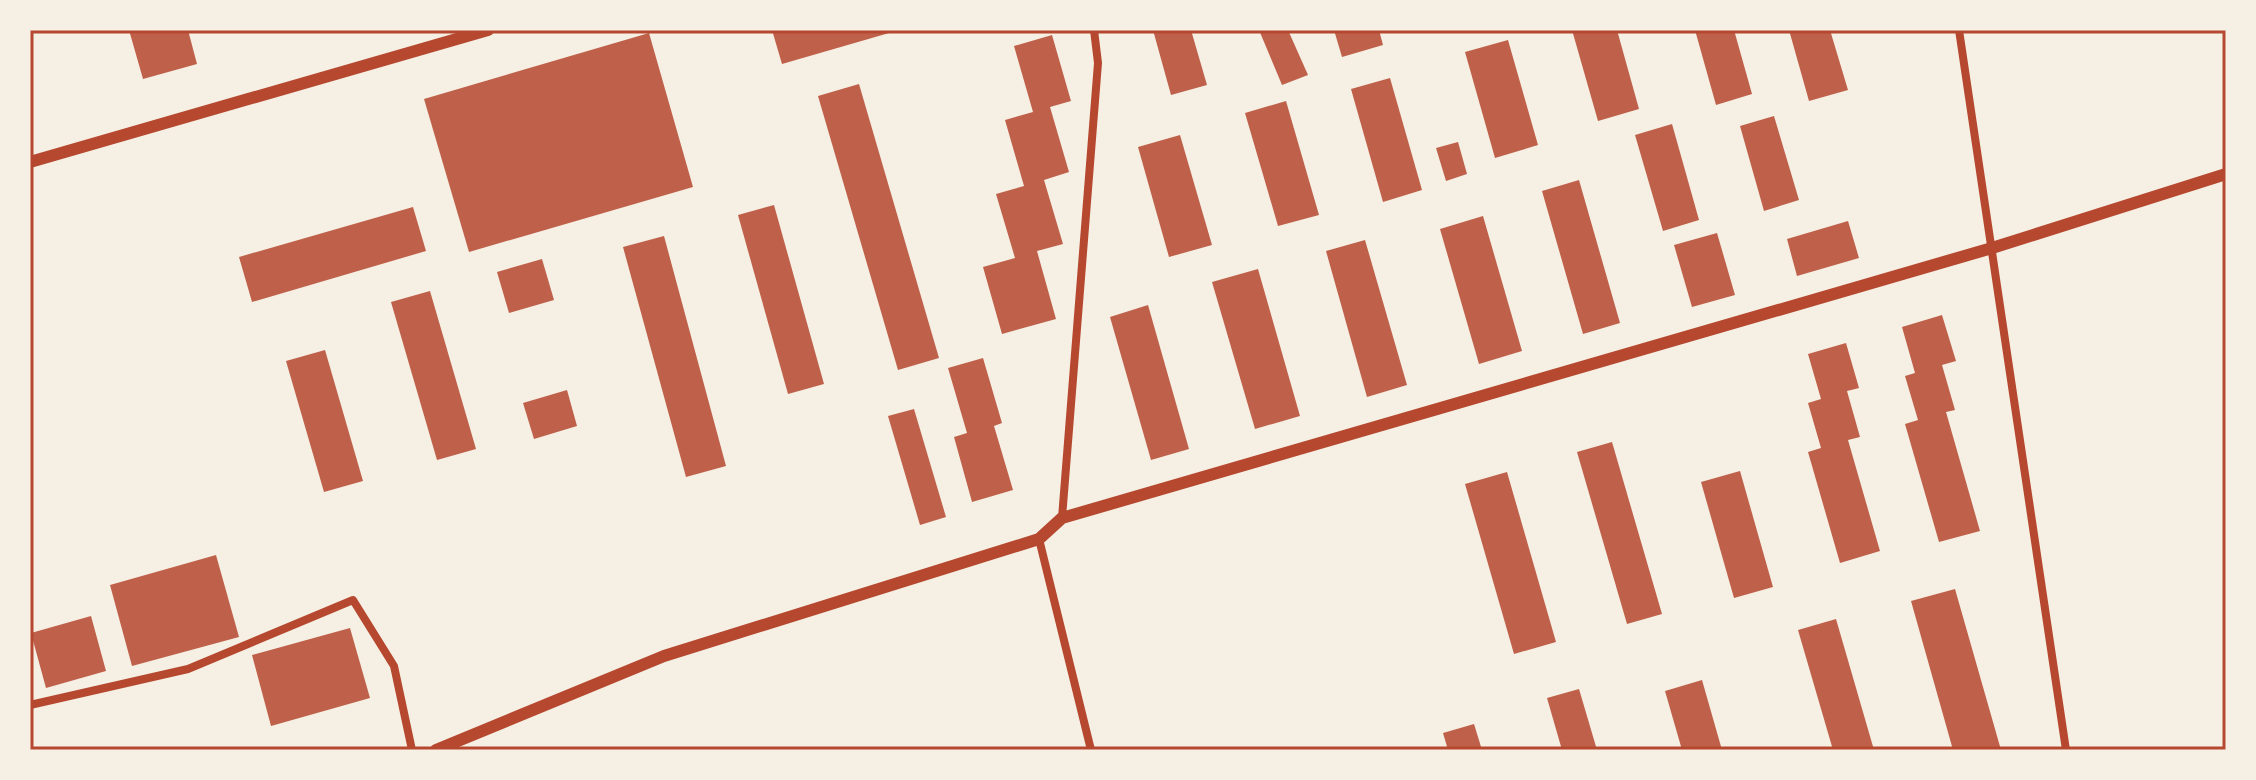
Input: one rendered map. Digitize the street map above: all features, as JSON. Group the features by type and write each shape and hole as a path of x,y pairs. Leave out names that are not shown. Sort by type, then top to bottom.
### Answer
{"street":[{"path":"30,162 488,30"},
{"path":"1062,518 1098,63 1094,30"},
{"path":"1959,30 2066,750"},
{"path":"436,750 664,656 1039,539 1062,518 1992,248 2226,174"},
{"path":"1039,539 1091,750"},
{"path":"30,705 188,669 353,600 394,666 412,750"}],"building":[{"path":"129,30 188,30 197,64 143,79"},
{"path":"772,30 896,30 896,31 782,64"},
{"path":"1153,30 1191,30 1207,85 1171,95"},
{"path":"1259,30 1288,30 1308,75 1282,85"},
{"path":"1334,30 1379,30 1383,45 1342,57"},
{"path":"1572,30 1617,30 1639,109 1598,121"},
{"path":"1695,30 1734,30 1752,94 1716,105"},
{"path":"1789,30 1830,30 1848,90 1809,101"},
{"path":"649,33 693,187 469,252 424,99"},
{"path":"1052,35 1071,101 1050,107 1069,172 1044,180 1063,244 1037,251 1056,319 1002,334 983,267 1015,258 996,194 1024,186 1005,120 1033,112 1014,46"},
{"path":"1508,40 1538,145 1495,158 1465,52"},
{"path":"1390,78 1422,190 1383,202 1351,89"},
{"path":"859,84 939,358 898,370 818,96"},
{"path":"1286,101 1319,215 1278,226 1245,113"},
{"path":"1774,116 1799,200 1764,211 1740,126"},
{"path":"1672,124 1699,220 1663,231 1635,135"},
{"path":"1180,135 1212,245 1169,257 1138,147"},
{"path":"1458,142 1467,174 1446,181 1436,148"},
{"path":"1579,180 1620,323 1583,334 1542,191"},
{"path":"774,205 824,384 788,394 738,215"},
{"path":"413,207 426,251 252,302 239,257"},
{"path":"1483,216 1522,351 1479,364 1440,229"},
{"path":"1848,221 1859,258 1797,276 1787,239"},
{"path":"1717,233 1735,295 1692,307 1674,245"},
{"path":"664,236 726,466 686,477 623,247"},
{"path":"1365,240 1407,385 1367,397 1326,251"},
{"path":"542,259 554,300 509,313 497,272"},
{"path":"1258,269 1300,416 1255,429 1212,282"},
{"path":"430,291 476,449 437,460 391,302"},
{"path":"1148,305 1189,449 1151,460 1110,317"},
{"path":"1942,315 1956,361 1942,365 1955,410 1946,412 1980,531 1939,542 1905,424 1918,420 1905,376 1915,373 1902,327"},
{"path":"1846,343 1859,388 1847,391 1860,437 1848,440 1880,551 1840,563 1808,452 1821,448 1808,403 1821,399 1808,354"},
{"path":"325,350 363,481 324,492 286,361"},
{"path":"983,358 1002,423 994,426 1013,490 972,502 954,437 967,433 948,368"},
{"path":"567,390 577,426 534,439 523,403"},
{"path":"914,409 946,517 920,525 888,416"},
{"path":"1612,442 1662,614 1627,624 1577,452"},
{"path":"1740,471 1773,587 1734,598 1701,482"},
{"path":"1507,472 1556,642 1514,654 1465,484"},
{"path":"216,555 239,637 132,666 110,585"},
{"path":"1955,589 2001,750 1953,750 1911,601"},
{"path":"91,616 106,671 46,688 31,633"},
{"path":"1836,619 1874,750 1833,750 1798,630"},
{"path":"350,628 370,698 271,726 252,655"},
{"path":"1702,680 1722,750 1682,750 1665,691"},
{"path":"1579,689 1597,750 1562,750 1547,698"},
{"path":"1474,724 1482,750 1448,750 1443,733"}]}
